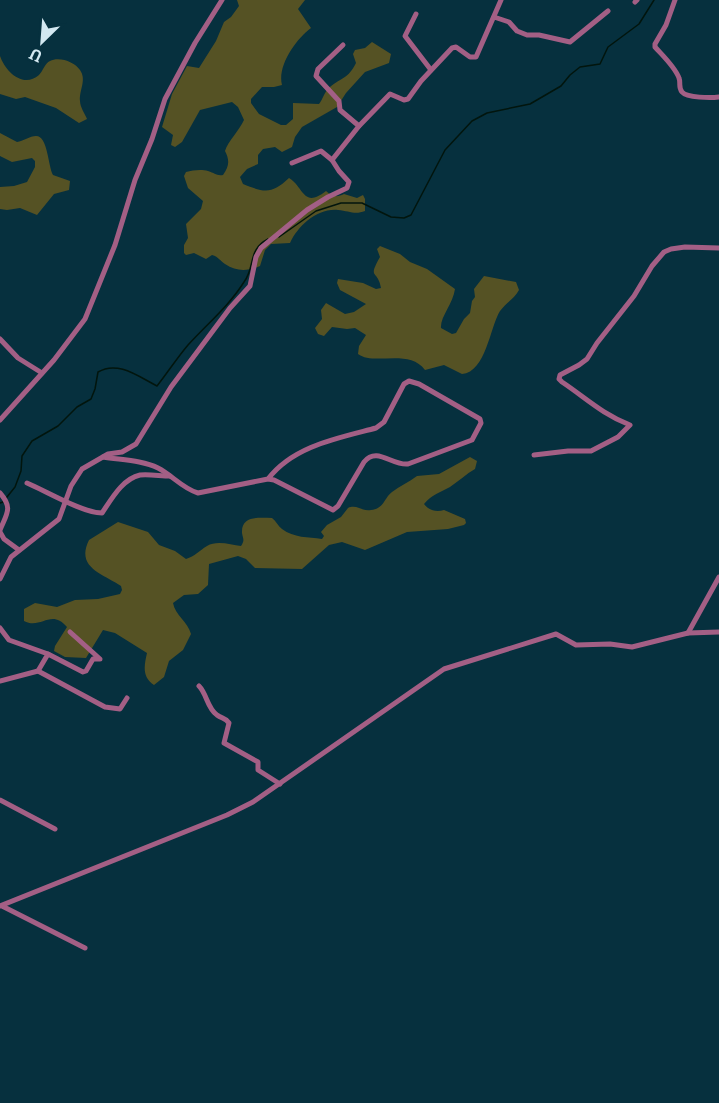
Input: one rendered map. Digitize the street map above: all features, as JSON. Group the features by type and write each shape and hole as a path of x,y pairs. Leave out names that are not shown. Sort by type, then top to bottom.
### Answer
{"street":[{"path":"0,420 80,327 115,246 135,180 165,99 195,43 222,0"},
{"path":"332,160 359,126 390,94 404,100 408,99 453,47 470,57 476,57 501,0"},
{"path":"675,0 655,47 676,73 679,78 679,87 685,94 719,98"},
{"path":"494,17 511,23 517,31 527,35 537,34 570,42 608,11"},
{"path":"416,14 405,36 431,70"},
{"path":"343,45 318,69 316,76 339,101 340,110 359,126"},
{"path":"0,579 11,557 62,515 71,486 82,469 108,454 127,450 136,444 171,387 230,308 250,286 256,257 261,248 313,206 347,188 349,182 332,160 321,152 292,163"},
{"path":"534,455 591,451 611,442 624,431 630,424 601,411 562,382 559,379 560,375 587,358 634,296 651,266 664,252 685,247 719,248"},
{"path":"0,339 18,358 42,373"},
{"path":"102,457 145,464 171,476 191,491 201,494 268,479 280,482 331,510 335,510 369,457 376,455 401,465 408,464 472,440 481,423 480,419 468,410 419,384 408,381 404,384 384,422 376,428 308,448 276,468 268,479"},
{"path":"27,483 94,513 102,513 112,496 134,478 171,476"},
{"path":"1,494 9,502 9,508 0,531 4,538 19,550"},
{"path":"688,633 719,577"},
{"path":"0,628 9,640 48,654 83,672 86,671 93,659 100,659 70,632"},
{"path":"0,906 228,815 253,802 444,669 556,634 576,645 610,644 632,647 688,633 719,632"},
{"path":"38,671 48,654"},
{"path":"0,681 38,671 105,707 120,709 127,698"},
{"path":"199,686 218,716 229,723 224,743 258,762 258,770 280,784"},
{"path":"0,800 55,829"},
{"path":"0,906 85,948"}],"shaded area":[{"path":"237,0 305,0 298,9 311,28 299,39 289,54 282,70 282,85 262,87 251,99 251,103 259,114 281,125 286,125 293,119 293,103 319,104 328,89 353,68 356,63 353,54 355,50 365,48 372,42 391,54 389,63 365,72 337,107 302,127 292,147 282,152 275,147 263,149 258,155 258,164 247,169 240,177 243,184 263,190 278,187 289,178 304,195 313,198 326,191 336,196 344,194 357,198 363,195 365,211 355,213 330,210 316,215 298,230 290,243 271,244 265,250 260,266 243,270 229,267 212,255 206,259 194,253 186,255 184,253 184,245 188,238 186,224 201,209 203,201 188,188 184,176 186,172 194,170 223,175 228,163 225,151 244,120 238,107 232,102 200,110 182,142 175,147 171,145 173,135 162,127 172,94 187,66 199,68 216,41 224,22 239,6"},
{"path":"0,56 10,72 27,80 39,75 50,61 62,60 74,65 82,74 80,103 87,119 79,123 56,108 25,97 16,99 0,94"},
{"path":"0,133 17,142 34,136 40,137 45,146 53,175 70,181 69,190 54,194 37,215 20,208 0,209 0,187 27,182 35,167 35,161 32,158 12,162 0,156"},
{"path":"380,246 427,269 455,289 441,324 441,328 452,334 456,333 470,313 475,297 474,289 484,276 516,282 519,290 496,318 477,366 462,374 444,365 425,370 418,363 410,360 373,358 358,354 359,346 366,335 355,328 332,327 324,336 318,334 315,328 322,319 321,310 326,303 345,314 354,312 366,304 340,290 338,279 363,283 376,289 381,288 374,272 380,257 377,249"},
{"path":"470,457 477,461 475,469 424,504 431,510 444,510 465,519 464,525 448,529 407,532 365,550 342,542 329,545 302,569 255,568 246,559 238,556 209,564 208,585 198,594 184,595 173,603 191,634 183,650 169,661 164,677 154,685 146,675 147,653 115,633 103,630 86,658 65,657 54,651 67,627 56,619 36,623 24,621 24,609 35,603 57,607 75,600 98,599 120,594 121,586 93,569 86,557 89,540 118,522 148,532 159,545 175,551 186,559 211,544 241,546 245,523 257,518 272,518 282,529 291,534 322,539 324,536 321,532 327,525 341,517 348,508 375,509 389,494 417,476 439,474"}],"waterway":[{"path":"279,237 316,211 341,203 362,203 391,217 404,218 411,215 445,150 472,121 487,113 530,104 561,86 580,67 600,64 608,47 639,24 654,0"},
{"path":"0,503 15,487 21,471 22,456 32,441 58,426 77,407 91,399 98,372 113,368 121,369 136,374 157,386 188,345 238,291 248,276 254,253 261,243 268,239"}]}
